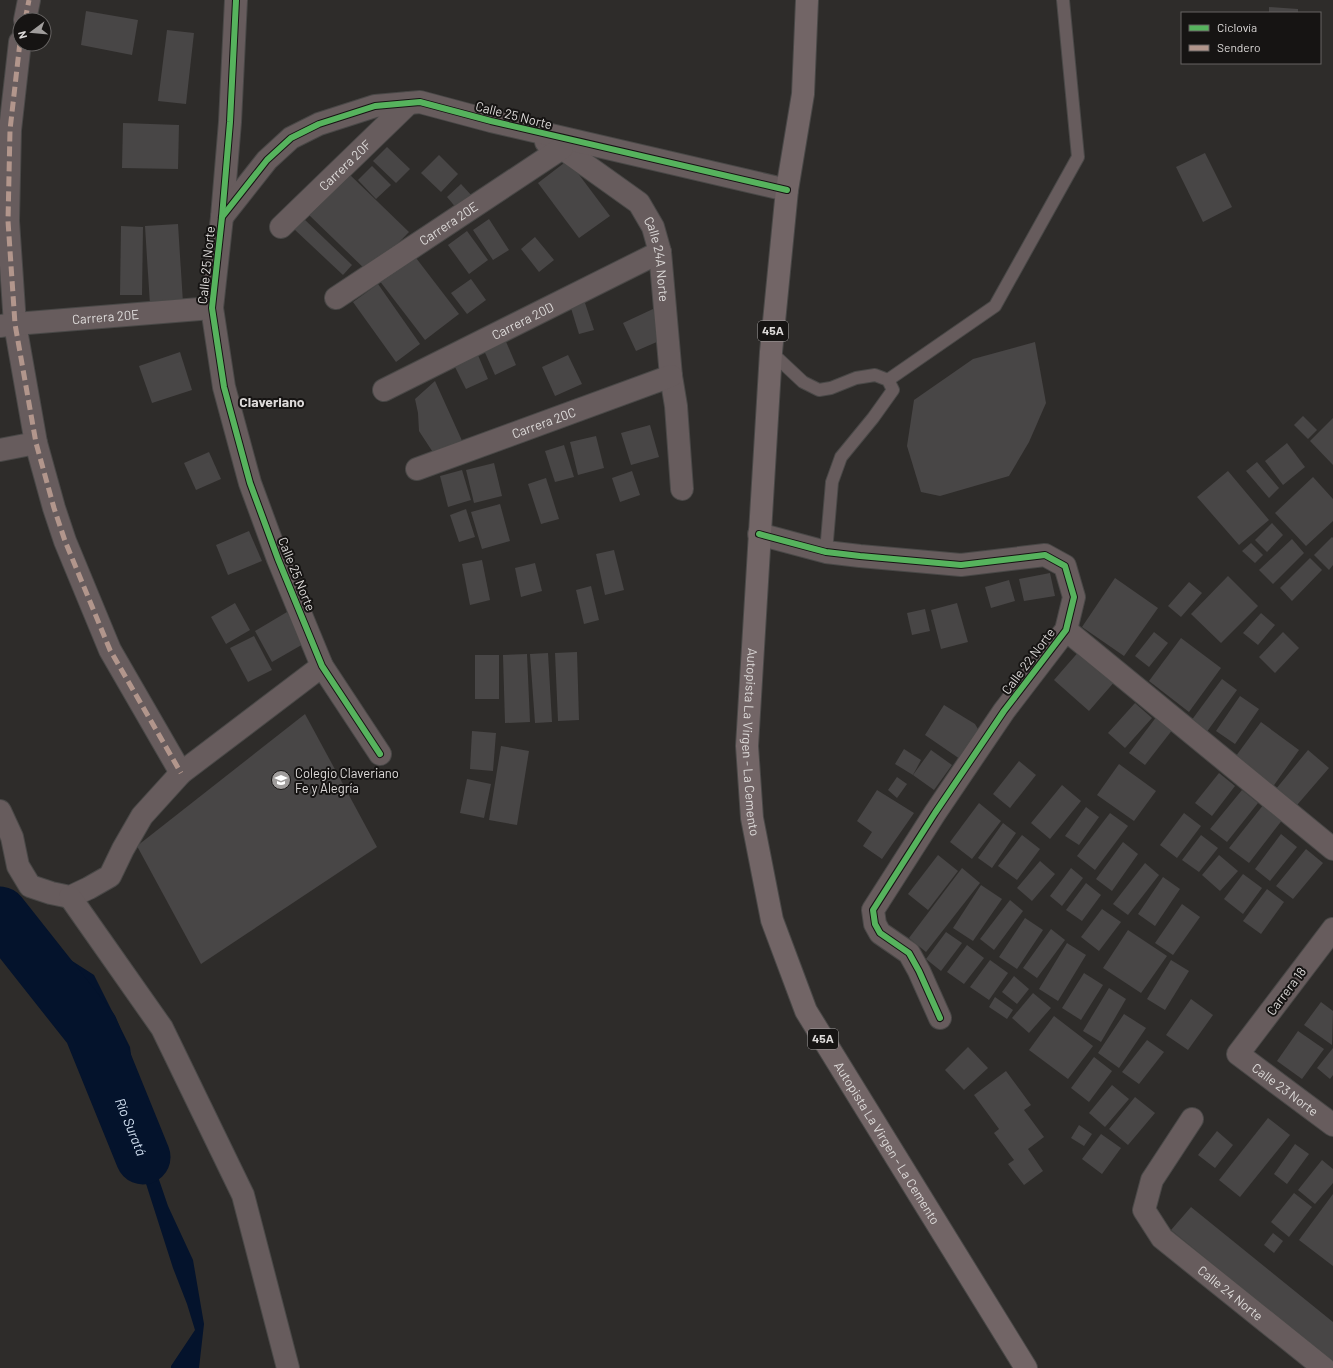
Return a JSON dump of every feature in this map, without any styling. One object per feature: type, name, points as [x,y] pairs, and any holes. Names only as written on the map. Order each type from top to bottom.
[{"type":"main road","name":"Autopista La Virgen - La Cemento","points":[[807,0],[803,94],[787,190],[771,352],[747,746],[752,818],[772,920],[806,1011],[1026,1368]]},
{"type":"street","points":[[27,12],[29,0]]},
{"type":"street","points":[[222,217],[230,122],[236,0]]},
{"type":"street","points":[[19,52],[10,130],[7,325],[36,443],[65,541],[110,650],[181,773]]},
{"type":"street","name":"Calle 25 Norte","points":[[380,754],[322,666],[278,559],[250,482],[224,387],[212,308],[222,217],[267,160],[291,138],[319,124],[374,106],[420,102],[491,121],[787,190]]},
{"type":"street","name":"Carrera 20F","points":[[281,227],[409,103]]},
{"type":"street","name":"Calle 24A Norte","points":[[491,121],[562,148],[640,203],[653,227],[660,252],[671,376],[676,406],[682,489]]},
{"type":"street","name":"Carrera 20E","points":[[336,298],[562,148]]},
{"type":"street","name":"Carrera 20D","points":[[384,390],[660,252]]},
{"type":"street","name":"Carrera 20E","points":[[7,325],[212,308]]},
{"type":"street","name":"Carrera 20C","points":[[417,470],[671,376]]},
{"type":"street","points":[[0,450],[36,443]]},
{"type":"street","name":"Calle 22 Norte","points":[[759,534],[826,552],[961,565],[1045,555],[1065,566],[1074,598],[1066,630],[1004,711],[934,813],[873,910],[875,924],[880,933],[908,953],[919,971],[940,1018]]},
{"type":"street","name":"Calle 22 Norte","points":[[1066,630],[1333,849]]},
{"type":"street","points":[[0,811],[12,837],[18,866],[30,886],[51,893],[70,896],[89,888],[110,876],[123,849],[142,816],[181,773],[322,666]]},
{"type":"street","points":[[70,896],[162,1028],[243,1195],[288,1368]]},
{"type":"street","name":"Carrera 18","points":[[1238,1054],[1333,929]]},
{"type":"street","name":"Calle 23 Norte","points":[[1238,1054],[1333,1125]]},
{"type":"street","name":"Calle 24 Norte","points":[[1192,1119],[1152,1180],[1144,1210],[1162,1238],[1324,1368]]},
{"type":"lane","points":[[888,380],[995,306],[1078,157],[1062,0]]},
{"type":"lane","points":[[771,352],[803,382],[819,390],[831,388],[856,378],[875,375],[888,380],[893,390],[873,418],[841,457],[832,482],[826,552]]},
{"type":"water","points":[[0,896],[52,948],[94,975],[130,1047],[140,1124],[168,1206],[193,1260],[204,1324],[199,1368],[171,1368],[195,1330],[173,1268],[140,1165],[117,1108],[110,1051],[66,996],[0,921]]},
{"type":"building","points":[[1269,7],[1298,9],[1298,12],[1269,12]]},
{"type":"building","points":[[86,11],[138,20],[132,55],[81,45]]},
{"type":"building","points":[[167,30],[194,33],[186,104],[158,101]]},
{"type":"building","points":[[123,123],[179,125],[178,169],[122,168]]},
{"type":"building","points":[[387,147],[410,169],[396,183],[373,161]]},
{"type":"building","points":[[1205,153],[1232,207],[1203,222],[1176,167]]},
{"type":"building","points":[[439,155],[458,174],[441,192],[421,173]]},
{"type":"building","points":[[568,160],[610,216],[579,238],[538,183]]},
{"type":"building","points":[[372,166],[391,185],[376,199],[358,180]]},
{"type":"building","points":[[348,173],[409,232],[369,273],[308,214]]},
{"type":"building","points":[[461,184],[472,196],[458,210],[447,197]]},
{"type":"building","points":[[303,218],[352,265],[343,275],[294,229]]},
{"type":"building","points":[[489,219],[509,250],[493,260],[473,230]]},
{"type":"building","points":[[178,224],[183,303],[150,305],[145,226]]},
{"type":"building","points":[[121,226],[143,227],[142,295],[120,295]]},
{"type":"building","points":[[467,231],[488,260],[469,274],[448,245]]},
{"type":"building","points":[[535,237],[554,260],[539,272],[521,249]]},
{"type":"building","points":[[413,254],[459,314],[425,340],[379,280]]},
{"type":"building","points":[[471,279],[486,300],[467,314],[451,293]]},
{"type":"building","points":[[378,284],[420,344],[396,362],[353,302]]},
{"type":"building","points":[[584,300],[594,330],[579,334],[570,305]]},
{"type":"building","points":[[653,309],[666,338],[636,351],[623,323]]},
{"type":"building","points":[[504,337],[516,365],[495,375],[482,346]]},
{"type":"building","points":[[1035,342],[1046,403],[1029,442],[1009,476],[940,496],[921,492],[907,446],[914,400],[973,359]]},
{"type":"building","points":[[475,348],[488,379],[466,389],[452,361]]},
{"type":"building","points":[[180,352],[192,390],[152,403],[139,366]]},
{"type":"building","points":[[568,355],[582,384],[555,396],[542,367]]},
{"type":"building","points":[[435,381],[464,445],[436,457],[419,431],[418,413],[415,399]]},
{"type":"building","points":[[1303,416],[1317,430],[1308,439],[1294,425]]},
{"type":"building","points":[[1333,418],[1333,465],[1310,441]]},
{"type":"building","points":[[650,425],[659,457],[631,465],[621,433]]},
{"type":"building","points":[[596,436],[604,468],[578,475],[570,442]]},
{"type":"building","points":[[1287,443],[1305,467],[1283,485],[1265,461]]},
{"type":"building","points":[[564,445],[574,477],[555,482],[545,451]]},
{"type":"building","points":[[209,452],[221,479],[196,490],[184,463]]},
{"type":"building","points":[[1257,462],[1279,488],[1269,498],[1246,471]]},
{"type":"building","points":[[494,463],[502,496],[474,503],[466,470]]},
{"type":"building","points":[[462,470],[471,500],[448,507],[440,476]]},
{"type":"building","points":[[632,471],[640,495],[620,502],[612,478]]},
{"type":"building","points":[[1228,471],[1269,520],[1239,545],[1197,497]]},
{"type":"building","points":[[1313,477],[1333,499],[1333,521],[1306,546],[1275,513]]},
{"type":"building","points":[[546,478],[559,519],[541,524],[528,484]]},
{"type":"building","points":[[500,504],[510,541],[482,549],[471,512]]},
{"type":"building","points":[[466,509],[475,537],[459,542],[450,515]]},
{"type":"building","points":[[1272,523],[1283,535],[1267,552],[1255,540]]},
{"type":"building","points":[[249,531],[262,561],[228,575],[216,545]]},
{"type":"building","points":[[1332,537],[1333,565],[1329,570],[1314,555]]},
{"type":"building","points":[[1292,539],[1304,553],[1273,584],[1259,570]]},
{"type":"building","points":[[1251,543],[1263,555],[1255,563],[1242,551]]},
{"type":"building","points":[[614,550],[624,590],[605,595],[596,554]]},
{"type":"building","points":[[1310,558],[1322,570],[1292,601],[1280,588]]},
{"type":"building","points":[[482,560],[490,600],[470,605],[462,564]]},
{"type":"building","points":[[535,563],[542,591],[521,597],[515,568]]},
{"type":"building","points":[[1050,573],[1055,596],[1024,601],[1019,579]]},
{"type":"building","points":[[1228,576],[1258,606],[1221,643],[1191,614]]},
{"type":"building","points":[[1115,578],[1158,608],[1124,656],[1082,627]]},
{"type":"building","points":[[1009,580],[1015,601],[991,608],[985,587]]},
{"type":"building","points":[[1189,582],[1202,593],[1181,617],[1168,606]]},
{"type":"building","points":[[591,586],[599,620],[584,624],[576,590]]},
{"type":"building","points":[[235,603],[250,630],[226,644],[211,617]]},
{"type":"building","points":[[957,603],[968,642],[941,649],[931,610]]},
{"type":"building","points":[[925,609],[930,631],[912,635],[907,613]]},
{"type":"building","points":[[287,612],[305,643],[272,662],[255,631]]},
{"type":"building","points":[[1261,613],[1275,625],[1258,645],[1243,633]]},
{"type":"building","points":[[1154,632],[1168,643],[1149,667],[1135,656]]},
{"type":"building","points":[[1283,632],[1299,648],[1275,673],[1259,657]]},
{"type":"building","points":[[254,636],[272,670],[248,682],[230,648]]},
{"type":"building","points":[[1181,638],[1221,668],[1189,712],[1149,681]]},
{"type":"building","points":[[1081,649],[1116,680],[1089,711],[1054,680]]},
{"type":"building","points":[[577,652],[579,720],[558,721],[555,653]]},
{"type":"building","points":[[548,653],[552,722],[535,723],[530,654]]},
{"type":"building","points":[[527,654],[530,722],[505,723],[503,655]]},
{"type":"building","points":[[475,655],[499,655],[499,699],[475,699]]},
{"type":"building","points":[[1222,679],[1237,690],[1206,733],[1191,721]]},
{"type":"building","points":[[1240,696],[1259,709],[1235,744],[1216,731]]},
{"type":"building","points":[[1135,703],[1152,718],[1125,748],[1108,733]]},
{"type":"building","points":[[944,705],[975,724],[982,736],[960,759],[925,735]]},
{"type":"building","name":"Colegio Claveriano Fe y Alegría","points":[[305,714],[377,847],[201,964],[137,846]]},
{"type":"building","points":[[1157,716],[1173,729],[1145,765],[1129,753]]},
{"type":"building","points":[[1261,722],[1299,750],[1272,788],[1233,760]]},
{"type":"building","points":[[472,731],[496,733],[493,771],[470,769]]},
{"type":"building","points":[[501,746],[529,751],[517,825],[489,820]]},
{"type":"building","points":[[904,749],[921,760],[913,775],[895,764]]},
{"type":"building","points":[[931,750],[952,765],[934,790],[913,775]]},
{"type":"building","points":[[1308,750],[1329,768],[1291,812],[1271,795]]},
{"type":"building","points":[[1019,761],[1036,775],[1010,808],[993,794]]},
{"type":"building","points":[[1119,764],[1156,791],[1134,821],[1097,795]]},
{"type":"building","points":[[1219,773],[1235,786],[1212,816],[1195,803]]},
{"type":"building","points":[[897,777],[907,784],[897,798],[888,790]]},
{"type":"building","points":[[467,779],[491,784],[484,818],[460,813]]},
{"type":"building","points":[[1062,785],[1081,801],[1050,839],[1031,823]]},
{"type":"building","points":[[877,790],[914,813],[882,859],[863,846],[872,832],[857,821]]},
{"type":"building","points":[[1242,790],[1258,803],[1227,842],[1210,829]]},
{"type":"building","points":[[979,803],[1001,821],[972,859],[950,842]]},
{"type":"building","points":[[1264,804],[1283,819],[1249,863],[1229,848]]},
{"type":"building","points":[[1086,807],[1099,817],[1079,845],[1065,836]]},
{"type":"building","points":[[1110,813],[1128,826],[1095,870],[1077,856]]},
{"type":"building","points":[[1184,813],[1201,826],[1177,858],[1160,845]]},
{"type":"building","points":[[1003,823],[1016,833],[992,868],[978,858]]},
{"type":"building","points":[[1281,834],[1297,847],[1270,881],[1255,869]]},
{"type":"building","points":[[1022,835],[1040,849],[1017,880],[998,866]]},
{"type":"building","points":[[1201,835],[1218,848],[1199,872],[1182,860]]},
{"type":"building","points":[[1123,842],[1138,854],[1112,891],[1096,879]]},
{"type":"building","points":[[1306,849],[1323,863],[1293,899],[1276,886]]},
{"type":"building","points":[[938,855],[958,871],[928,910],[908,894]]},
{"type":"building","points":[[1219,855],[1238,871],[1220,891],[1202,875]]},
{"type":"building","points":[[1040,861],[1055,874],[1032,901],[1017,888]]},
{"type":"building","points":[[1145,863],[1159,875],[1128,915],[1113,904]]},
{"type":"building","points":[[962,868],[980,883],[926,952],[909,938]]},
{"type":"building","points":[[1071,868],[1083,878],[1062,906],[1050,896]]},
{"type":"building","points":[[1243,874],[1262,888],[1243,914],[1224,899]]},
{"type":"building","points":[[1163,877],[1180,889],[1155,926],[1138,914]]},
{"type":"building","points":[[1086,883],[1101,895],[1082,921],[1066,910]]},
{"type":"building","points":[[981,885],[1002,899],[973,941],[953,928]]},
{"type":"building","points":[[1267,889],[1284,902],[1261,934],[1243,921]]},
{"type":"building","points":[[1010,900],[1023,911],[994,950],[980,939]]},
{"type":"building","points":[[1182,904],[1200,917],[1173,955],[1155,943]]},
{"type":"building","points":[[1102,909],[1121,922],[1099,951],[1081,937]]},
{"type":"building","points":[[1025,918],[1043,930],[1017,969],[999,957]]},
{"type":"building","points":[[1051,929],[1065,940],[1037,978],[1023,968]]},
{"type":"building","points":[[1128,930],[1167,956],[1141,993],[1103,968]]},
{"type":"building","points":[[946,932],[962,943],[941,971],[926,959]]},
{"type":"building","points":[[1067,943],[1086,955],[1058,1001],[1039,989]]},
{"type":"building","points":[[967,945],[984,958],[964,984],[947,972]]},
{"type":"building","points":[[990,960],[1008,973],[989,1000],[970,987]]},
{"type":"building","points":[[1171,960],[1189,971],[1165,1010],[1147,999]]},
{"type":"building","points":[[1084,973],[1103,985],[1081,1020],[1062,1008]]},
{"type":"building","points":[[1014,976],[1029,989],[1017,1004],[1002,992]]},
{"type":"building","points":[[1109,988],[1126,999],[1101,1042],[1083,1031]]},
{"type":"building","points":[[1033,993],[1051,1008],[1029,1033],[1012,1018]]},
{"type":"building","points":[[995,997],[1013,1010],[1007,1019],[989,1007]]},
{"type":"building","points":[[1191,999],[1213,1015],[1188,1050],[1166,1035]]},
{"type":"building","points":[[1321,1002],[1333,1011],[1332,1045],[1304,1025]]},
{"type":"building","points":[[1124,1014],[1146,1028],[1119,1068],[1098,1053]]},
{"type":"building","points":[[1054,1016],[1093,1046],[1068,1079],[1029,1050]]},
{"type":"building","points":[[1298,1031],[1324,1049],[1302,1079],[1277,1061]]},
{"type":"building","points":[[1147,1040],[1164,1052],[1139,1084],[1122,1072]]},
{"type":"building","points":[[968,1047],[988,1068],[964,1090],[945,1070]]},
{"type":"building","points":[[1333,1048],[1333,1075],[1330,1079],[1317,1068]]},
{"type":"building","points":[[1094,1057],[1112,1071],[1089,1102],[1071,1088]]},
{"type":"building","points":[[1006,1071],[1031,1105],[1024,1110],[1044,1137],[1028,1149],[1043,1171],[1024,1185],[1008,1164],[1014,1160],[994,1133],[999,1129],[974,1095]]},
{"type":"building","points":[[1112,1085],[1129,1099],[1105,1127],[1089,1113]]},
{"type":"building","points":[[1135,1097],[1155,1113],[1128,1145],[1109,1129]]},
{"type":"building","points":[[1268,1118],[1290,1135],[1240,1197],[1219,1180]]},
{"type":"building","points":[[1079,1125],[1092,1134],[1084,1146],[1071,1138]]},
{"type":"building","points":[[1217,1131],[1233,1145],[1215,1168],[1198,1155]]},
{"type":"building","points":[[1101,1134],[1121,1148],[1102,1174],[1082,1159]]},
{"type":"building","points":[[1295,1144],[1309,1154],[1287,1184],[1274,1174]]},
{"type":"building","points":[[1322,1160],[1333,1169],[1333,1183],[1315,1204],[1298,1190]]},
{"type":"building","points":[[1294,1193],[1312,1207],[1289,1237],[1271,1222]]},
{"type":"building","points":[[1333,1194],[1333,1266],[1299,1240]]},
{"type":"building","points":[[1191,1207],[1333,1322],[1333,1362],[1171,1230]]},
{"type":"building","points":[[1273,1233],[1283,1241],[1274,1253],[1264,1245]]},
{"type":"waterway","name":"Río Suratá","points":[[0,914],[91,1029],[143,1157]]},
{"type":"marked path","points":[[27,12],[29,0]]},
{"type":"marked path","points":[[19,52],[10,130],[8,221],[15,324],[36,443],[65,541],[110,650],[181,773]]},
{"type":"cycle path","points":[[236,0],[230,122],[212,308],[224,387],[250,483],[278,559],[322,666],[380,754]]},
{"type":"cycle path","points":[[222,217],[267,160],[291,138],[319,124],[375,106],[420,102],[491,121],[787,190]]},
{"type":"cycle path","points":[[759,534],[826,552],[860,556],[961,565],[1045,555],[1065,566],[1074,597],[1066,630],[1004,711],[935,813],[873,910],[875,924],[880,933],[909,953],[919,971],[940,1018]]},
{"type":"place","name":"Colegio Claveriano Fe y Alegría","points":[[281,780]]},
{"type":"district","name":"Claveriano","points":[[272,402]]}]
